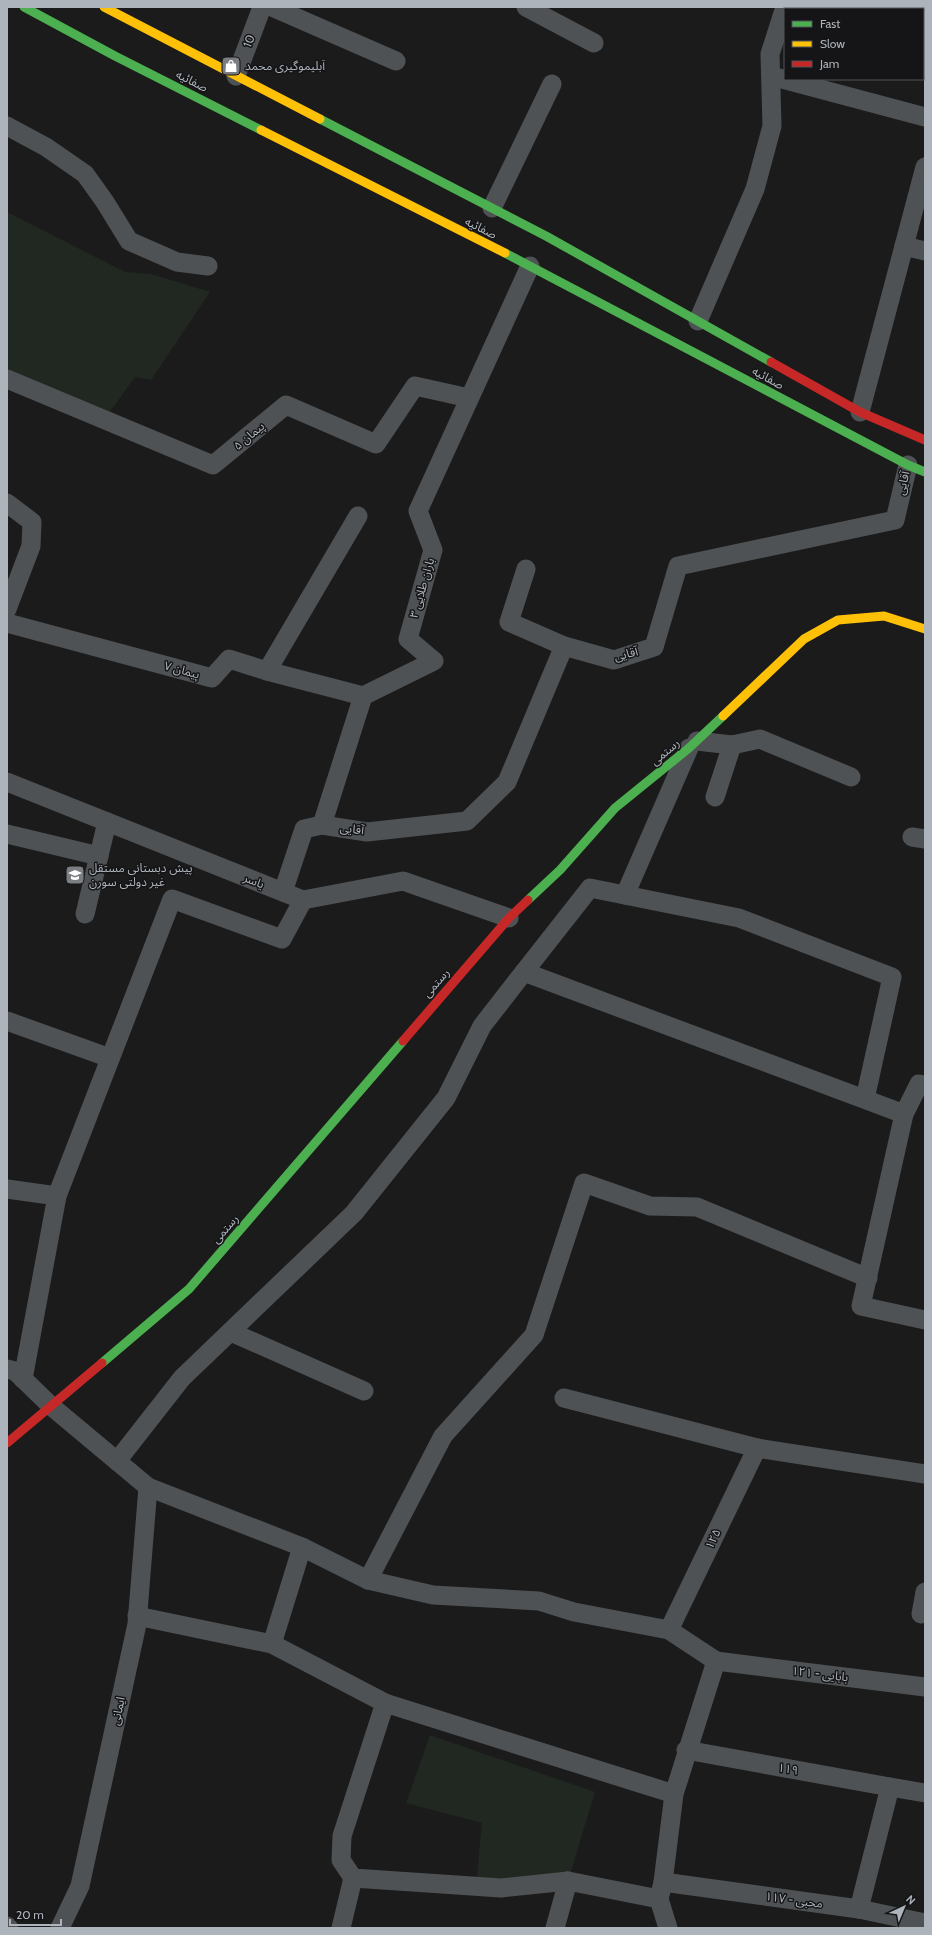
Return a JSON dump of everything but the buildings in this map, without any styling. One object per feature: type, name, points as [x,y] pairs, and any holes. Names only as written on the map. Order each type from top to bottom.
[{"type":"main road","name":"صفائیه","points":[[24,7],[122,59],[530,266],[908,465],[925,472]]},
{"type":"main road","name":"صفائیه","points":[[104,7],[546,236],[860,412],[925,440]]},
{"type":"main road","name":"رستمی","points":[[7,1443],[189,1289],[509,918],[560,870],[615,808],[693,744],[804,639],[838,620],[884,616],[925,629]]},
{"type":"street","name":"10","points":[[236,76],[262,7]]},
{"type":"street","points":[[272,7],[396,61]]},
{"type":"street","points":[[526,7],[594,43]]},
{"type":"street","points":[[698,321],[755,189],[772,126],[770,54],[784,10]]},
{"type":"street","points":[[770,76],[784,80]]},
{"type":"street","points":[[785,80],[925,117]]},
{"type":"street","points":[[492,208],[552,84]]},
{"type":"street","points":[[7,126],[46,147],[85,174],[105,202],[128,240],[177,262],[208,266]]},
{"type":"street","points":[[860,412],[925,167]]},
{"type":"street","points":[[904,246],[925,251]]},
{"type":"street","name":"باران طلایی ۳","points":[[363,696],[434,661],[408,639],[433,550],[418,511],[530,266]]},
{"type":"street","name":"پیمان ۵","points":[[7,379],[214,465],[286,406],[376,444],[415,386],[469,398]]},
{"type":"street","name":"آقایی","points":[[322,825],[367,832],[467,821],[507,782],[564,646],[614,660],[654,647],[678,566],[895,520],[908,465]]},
{"type":"street","points":[[7,503],[32,522],[31,546],[7,610]]},
{"type":"street","points":[[283,892],[304,829],[322,825],[363,696],[267,671],[358,516]]},
{"type":"street","points":[[526,569],[509,622],[564,646]]},
{"type":"street","name":"پیمان ۷","points":[[7,622],[212,678],[230,659],[267,671]]},
{"type":"street","points":[[624,895],[693,744],[732,745],[760,739],[851,777]]},
{"type":"street","points":[[715,797],[732,745]]},
{"type":"street","name":"یاسر","points":[[7,782],[303,900]]},
{"type":"street","points":[[85,914],[107,822]]},
{"type":"street","points":[[7,834],[99,856]]},
{"type":"street","points":[[509,918],[403,881],[303,900],[282,939],[172,899],[57,1196],[15,1374],[148,1487],[302,1548],[368,1580],[432,1595],[539,1601],[574,1612],[669,1630],[716,1661],[686,1750],[674,1794],[661,1890],[668,1928]]},
{"type":"street","points":[[117,1461],[182,1378],[354,1213],[446,1098],[482,1026],[590,888],[739,918],[892,977],[865,1099]]},
{"type":"street","points":[[524,972],[904,1114]]},
{"type":"street","points":[[7,1021],[110,1058]]},
{"type":"street","points":[[925,1085],[920,1084],[904,1114],[861,1306],[925,1320]]},
{"type":"street","points":[[368,1580],[443,1436],[534,1335],[584,1183],[650,1206],[697,1207],[868,1278]]},
{"type":"street","points":[[7,1189],[57,1196]]},
{"type":"street","points":[[231,1332],[364,1391]]},
{"type":"street","points":[[564,1398],[757,1448],[925,1474]]},
{"type":"street","name":"۱۲۵","points":[[669,1630],[757,1448]]},
{"type":"street","name":"ایمانی","points":[[60,1928],[80,1886],[137,1616],[148,1487]]},
{"type":"street","points":[[272,1644],[302,1548]]},
{"type":"street","points":[[921,1614],[925,1592]]},
{"type":"street","points":[[137,1616],[272,1644],[385,1703],[674,1794]]},
{"type":"street","name":"بابایی - ۱۲۱","points":[[716,1661],[925,1687]]},
{"type":"street","points":[[341,1928],[353,1878],[341,1860],[342,1836],[385,1703]]},
{"type":"street","name":"۱۱۹","points":[[686,1750],[925,1793]]},
{"type":"street","points":[[859,1909],[890,1787]]},
{"type":"street","name":"محبی - ۱۱۷","points":[[353,1878],[501,1888],[568,1881],[859,1909],[925,1923]]},
{"type":"street","points":[[555,1928],[568,1881]]},
{"type":"shaded area","points":[[7,212],[125,272],[151,274],[210,292],[151,380],[135,377],[109,413],[7,377]]},
{"type":"shaded area","points":[[430,1735],[595,1792],[568,1881],[476,1886],[482,1823],[406,1803]]},
{"type":"traffic: fast","points":[[24,7],[115,56],[261,130]]},
{"type":"traffic: fast","points":[[320,119],[546,236],[771,362]]},
{"type":"traffic: fast","points":[[505,253],[908,465],[925,472]]},
{"type":"traffic: fast","points":[[528,900],[560,870],[615,808],[689,748],[723,716]]},
{"type":"traffic: fast","points":[[102,1363],[189,1289],[403,1041]]},
{"type":"traffic: slow","points":[[104,7],[320,119]]},
{"type":"traffic: slow","points":[[261,130],[505,253]]},
{"type":"traffic: slow","points":[[723,716],[804,639],[838,620],[884,616],[925,629]]},
{"type":"traffic: jam","points":[[771,362],[860,412],[925,440]]},
{"type":"traffic: jam","points":[[403,1041],[509,918],[528,900]]},
{"type":"traffic: jam","points":[[7,1443],[102,1363]]},
{"type":"place","name":"آبلیموگیری محمد","points":[[231,66]]},
{"type":"place","name":"پیش دبستانی مستقل غیر دولتی سورن","points":[[75,875]]}]
